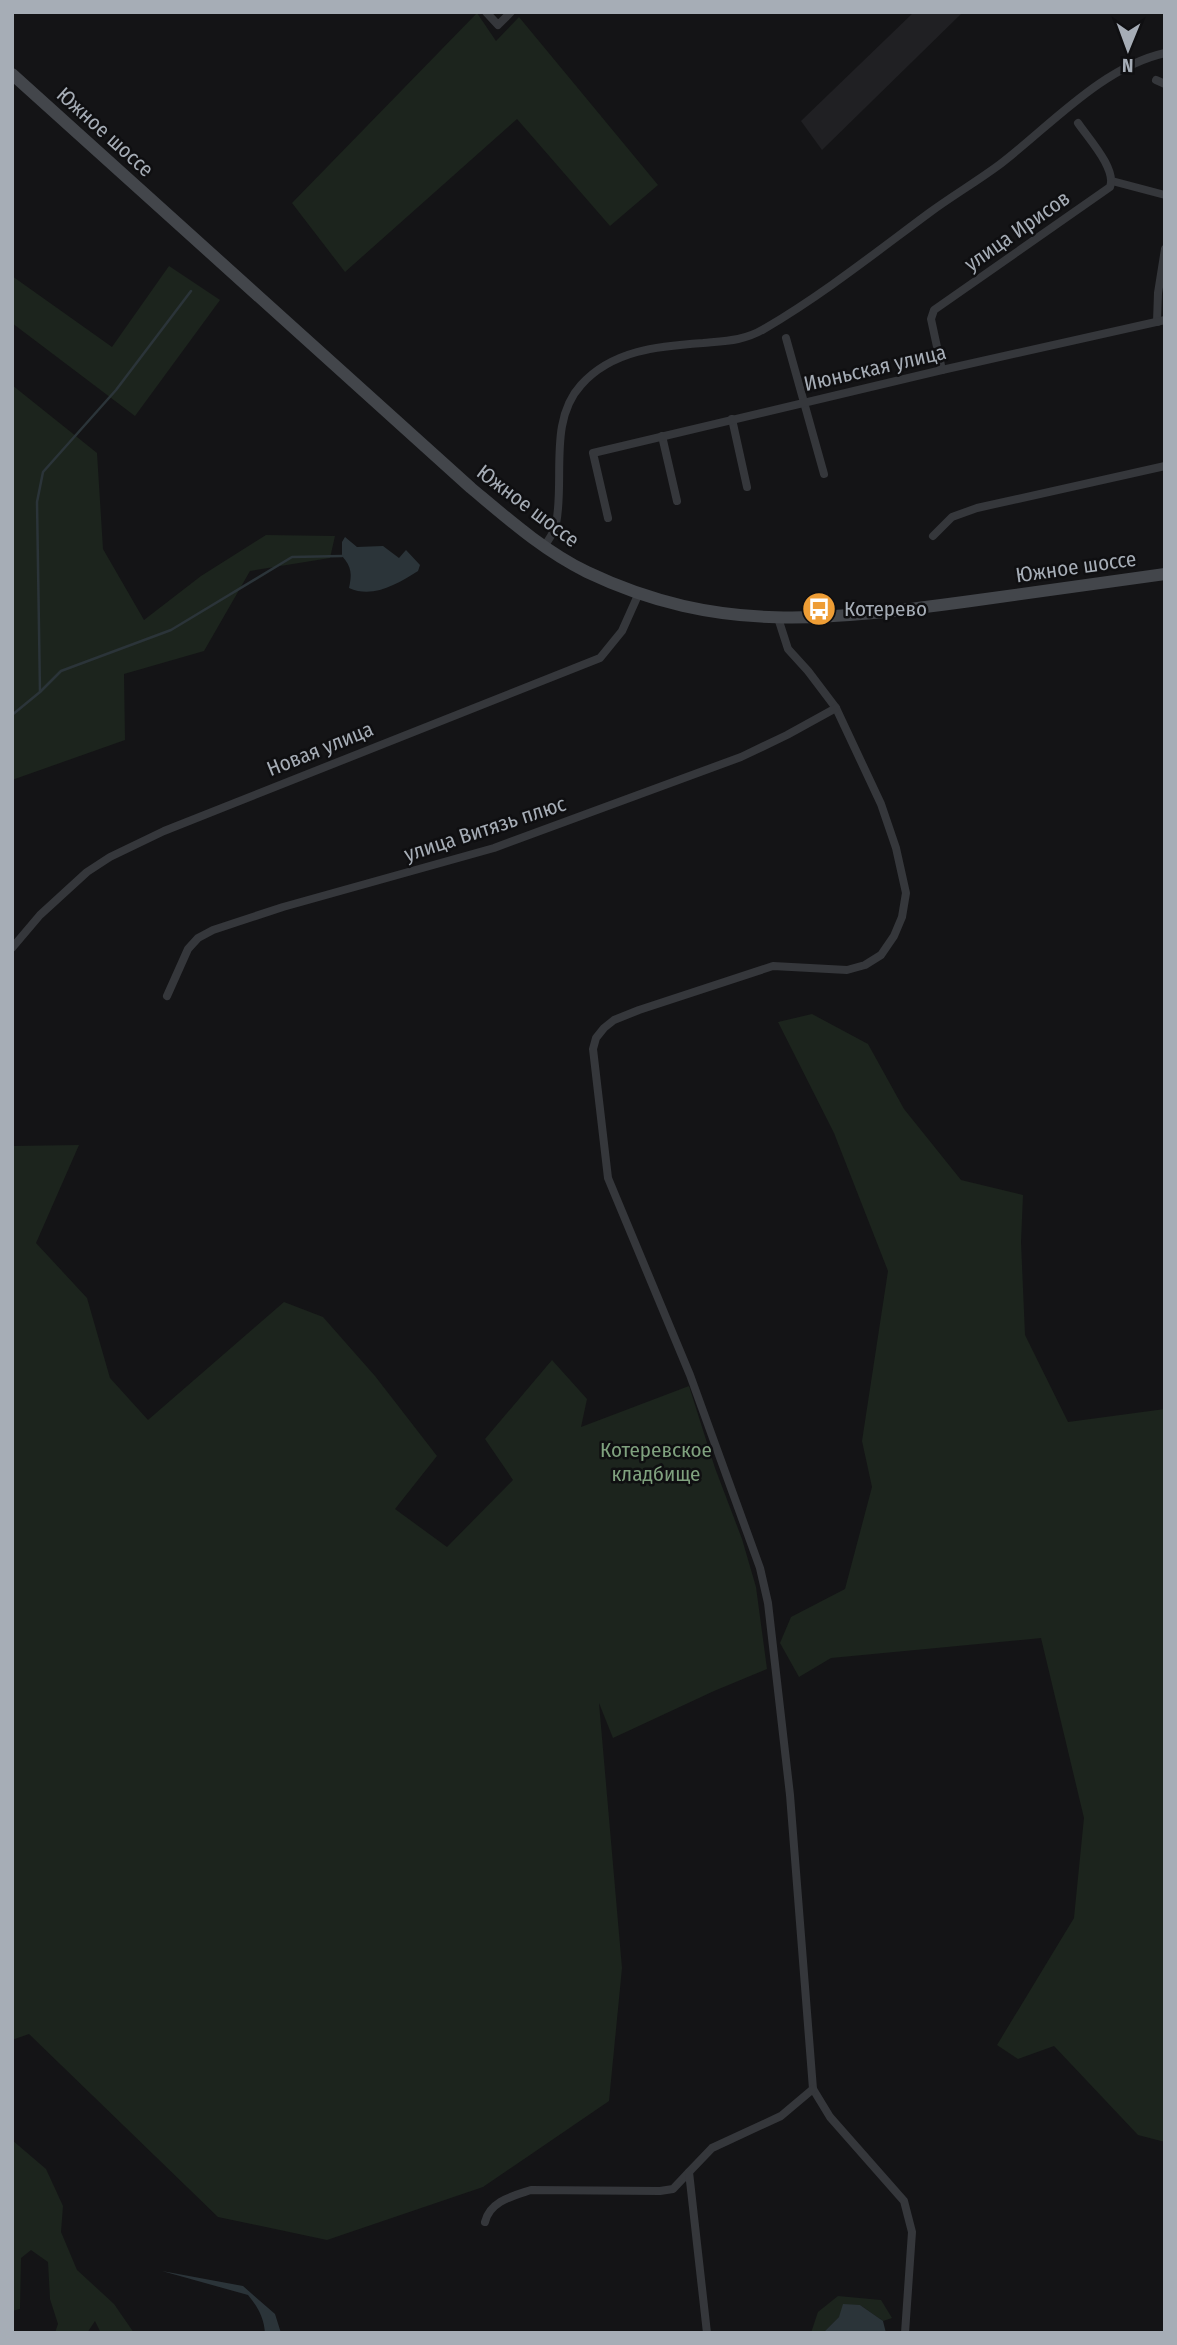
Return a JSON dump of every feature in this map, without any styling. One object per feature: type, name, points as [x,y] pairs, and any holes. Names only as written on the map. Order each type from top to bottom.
[{"type":"main road","name":"Южное шоссе","points":[[12,74],[471,488],[544,547],[588,572],[639,593],[705,611],[778,618],[886,612],[1165,574]]},
{"type":"street","points":[[486,12],[498,25],[511,12]]},
{"type":"street","points":[[544,547],[556,525],[565,411],[580,385],[594,373],[610,362],[654,347],[748,338],[829,287],[999,165],[1092,91],[1130,65],[1146,57],[1165,53]]},
{"type":"street","points":[[1078,123],[1110,169],[1112,181],[1165,195]]},
{"type":"street","name":"улица Ирисов","points":[[942,370],[931,319],[934,310],[1110,187],[1112,181]]},
{"type":"street","points":[[1161,321],[1158,293],[1165,249]]},
{"type":"street","name":"Июньская улица","points":[[608,518],[593,453],[1161,321]]},
{"type":"street","points":[[786,338],[824,474]]},
{"type":"street","points":[[732,419],[747,487]]},
{"type":"street","points":[[662,436],[677,501]]},
{"type":"street","points":[[933,536],[952,517],[977,508],[1165,466]]},
{"type":"street","name":"Новая улица","points":[[12,947],[40,915],[87,872],[164,831],[600,658],[622,631],[639,593]]},
{"type":"street","points":[[778,618],[788,649],[836,708],[881,804],[896,848],[906,893],[902,917],[894,936],[881,955],[865,965],[847,970],[773,966],[651,1006],[614,1020],[596,1038],[593,1049],[608,1178],[690,1375],[760,1569],[768,1603],[790,1796],[813,2089],[830,2117],[904,2201],[912,2232],[905,2333]]},
{"type":"street","name":"улица Витязь плюс","points":[[167,996],[188,950],[198,938],[213,930],[519,839],[741,757],[836,708]]},
{"type":"street","points":[[485,2222],[486,2214],[493,2206],[511,2196],[531,2190],[673,2189],[712,2148],[781,2116],[813,2089]]},
{"type":"street","points":[[689,2172],[707,2333]]},
{"type":"shaded area","points":[[914,12],[963,12],[822,150],[801,121]]},
{"type":"shaded area","points":[[345,537],[357,547],[383,546],[399,558],[406,550],[420,565],[418,571],[376,591],[349,588],[350,571],[342,556],[342,542]]},
{"type":"shaded area","points":[[162,2271],[243,2286],[275,2314],[281,2333],[265,2333],[260,2313],[248,2295]]},
{"type":"shaded area","points":[[843,2304],[860,2305],[883,2321],[886,2333],[823,2333],[839,2317]]},
{"type":"green space","points":[[477,13],[496,41],[519,17],[658,185],[610,226],[517,119],[345,272],[292,203]]},
{"type":"green space","points":[[169,266],[220,300],[135,416],[12,323],[12,276],[112,347]]},
{"type":"green space","points":[[12,385],[97,453],[103,549],[144,620],[201,576],[266,535],[335,536],[330,558],[250,571],[204,651],[124,674],[125,740],[12,780]]},
{"type":"green space","points":[[812,1014],[868,1044],[904,1109],[961,1180],[1023,1195],[1021,1242],[1025,1335],[1068,1422],[1165,1409],[1165,2142],[1138,2135],[1054,2046],[1018,2059],[997,2045],[1074,1918],[1084,1818],[1041,1638],[831,1658],[799,1677],[780,1643],[791,1617],[845,1589],[872,1487],[862,1441],[888,1271],[834,1133],[778,1022]]},
{"type":"green space","name":"Котеревское кладбище","points":[[79,1145],[36,1243],[87,1298],[110,1378],[148,1420],[284,1302],[323,1317],[375,1376],[437,1456],[395,1509],[447,1547],[513,1480],[485,1439],[552,1360],[587,1399],[581,1427],[689,1386],[756,1587],[767,1669],[613,1738],[599,1703],[622,1968],[609,2101],[483,2187],[327,2240],[218,2217],[29,2034],[12,2040],[12,1146]]},
{"type":"green space","points":[[12,2140],[46,2169],[63,2206],[61,2232],[77,2270],[114,2304],[134,2333],[101,2333],[95,2321],[87,2333],[55,2333],[58,2324],[50,2299],[48,2262],[31,2250],[21,2258],[20,2309],[12,2311]]},
{"type":"green space","points":[[838,2296],[881,2300],[892,2318],[883,2321],[860,2305],[839,2317],[823,2333],[811,2333],[818,2312]]},
{"type":"waterway","points":[[40,692],[37,502],[43,472],[116,390],[191,291]]},
{"type":"waterway","points":[[12,715],[61,671],[171,630],[292,557],[342,556]]},
{"type":"place","name":"Котерево","points":[[819,609]]}]
